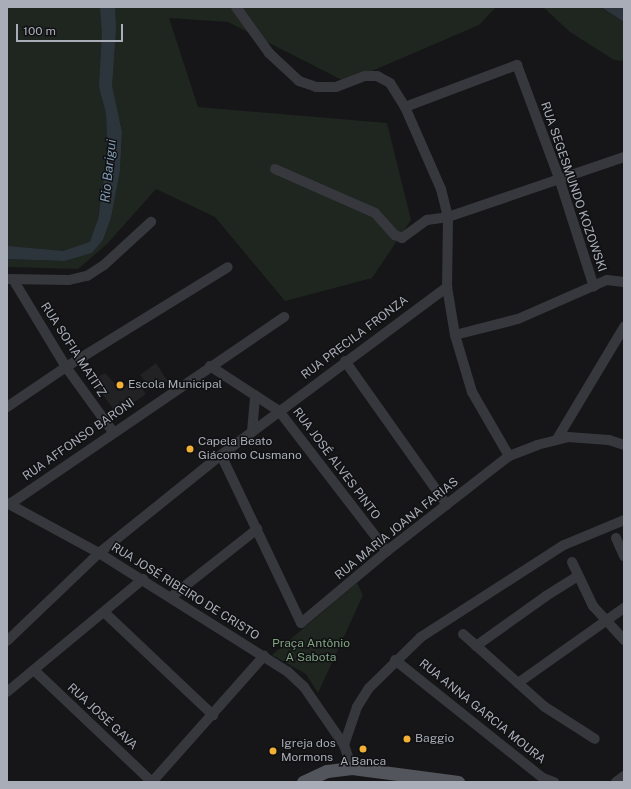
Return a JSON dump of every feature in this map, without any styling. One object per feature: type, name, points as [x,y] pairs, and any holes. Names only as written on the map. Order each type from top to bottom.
[{"type":"main road","points":[[303,782],[327,771],[352,768],[458,782]]},
{"type":"street","points":[[236,7],[269,53],[299,80],[316,87],[336,87],[365,76],[377,76],[390,83],[404,107],[441,189],[448,217],[447,286],[455,335],[472,392],[509,456]]},
{"type":"street","name":"RUA SEGESMUNDO KOZOWSKI","points":[[404,107],[517,65],[559,178],[594,287],[614,279],[624,282]]},
{"type":"street","points":[[275,168],[375,213],[395,235],[402,238],[427,220],[448,217],[624,157]]},
{"type":"street","points":[[10,280],[69,280],[87,276],[104,265],[151,222]]},
{"type":"street","points":[[7,407],[66,367],[228,268]]},
{"type":"street","name":"RUA SOFIA MATITZ","points":[[10,280],[66,367],[113,432]]},
{"type":"street","name":"RUA PRECILA FRONZA","points":[[7,641],[100,554],[221,455],[447,286]]},
{"type":"street","points":[[455,335],[518,319],[594,287]]},
{"type":"street","name":"RUA AFFONSO BARONI","points":[[8,504],[284,317]]},
{"type":"street","points":[[624,327],[557,439],[609,440],[624,445]]},
{"type":"street","points":[[345,361],[447,505]]},
{"type":"street","name":"RUA JOSÉ ALVES PINTO","points":[[210,366],[280,411],[387,551]]},
{"type":"street","points":[[252,432],[255,395]]},
{"type":"street","name":"RUA MARIA JOANA FARIAS","points":[[257,529],[301,623],[387,551],[509,456],[557,439]]},
{"type":"street","points":[[171,597],[257,529],[221,455]]},
{"type":"street","name":"RUA JOSÉ RIBEIRO DE CRISTO","points":[[8,504],[143,579],[288,672],[304,687],[344,745],[352,768]]},
{"type":"street","points":[[344,745],[357,707],[369,688],[395,660],[421,637],[564,545],[624,520]]},
{"type":"street","points":[[616,538],[624,556]]},
{"type":"street","points":[[572,562],[593,606],[605,622],[624,640]]},
{"type":"street","points":[[476,646],[546,596],[578,576]]},
{"type":"street","points":[[7,692],[35,671],[105,613],[143,579]]},
{"type":"street","points":[[518,683],[624,608]]},
{"type":"street","points":[[105,613],[213,715]]},
{"type":"street","points":[[463,634],[545,707],[595,739]]},
{"type":"street","points":[[152,782],[264,656]]},
{"type":"street","name":"RUA ANNA GARCIA MOURA","points":[[395,660],[542,778],[554,782]]},
{"type":"street","name":"RUA JOSÉ GAVA","points":[[35,671],[152,782]]},
{"type":"street","points":[[616,782],[624,776]]},
{"type":"shaded area","points":[[156,363],[168,382],[162,382],[151,390],[140,375]]},
{"type":"shaded area","points":[[105,373],[120,389],[135,379],[146,394],[117,414],[92,380]]},
{"type":"green space","points":[[7,7],[106,7],[114,57],[115,7],[496,7],[479,25],[346,82],[228,22],[169,18],[198,107],[387,123],[411,220],[372,278],[285,301],[215,217],[156,189],[107,244],[78,269],[7,267],[7,259],[66,261],[7,256]],"holes":[[[115,102],[122,132],[120,171],[111,218],[103,240],[92,253],[85,255],[93,251],[99,210],[116,153]]]},
{"type":"green space","points":[[543,7],[601,7],[624,22],[624,61],[614,60],[570,32]]},
{"type":"green space","name":"Praça Antônio A Sabota","points":[[357,583],[363,595],[318,693],[306,674],[272,655]]},
{"type":"water","name":"Rio Barigui","points":[[100,7],[115,7],[116,29],[112,86],[122,132],[120,171],[111,218],[103,240],[92,253],[64,261],[7,259],[7,246],[63,251],[90,242],[98,219],[108,153],[106,113],[99,87],[102,33]]},
{"type":"water","points":[[601,7],[624,8],[624,22]]},
{"type":"place","name":"Escola Municipal","points":[[120,385]]},
{"type":"place","name":"Capela Beato Giácomo Cusmano","points":[[190,449]]},
{"type":"place","name":"Baggio","points":[[407,739]]},
{"type":"place","name":"A Banca","points":[[363,749]]},
{"type":"place","name":"Igreja dos Mormons","points":[[273,751]]}]
